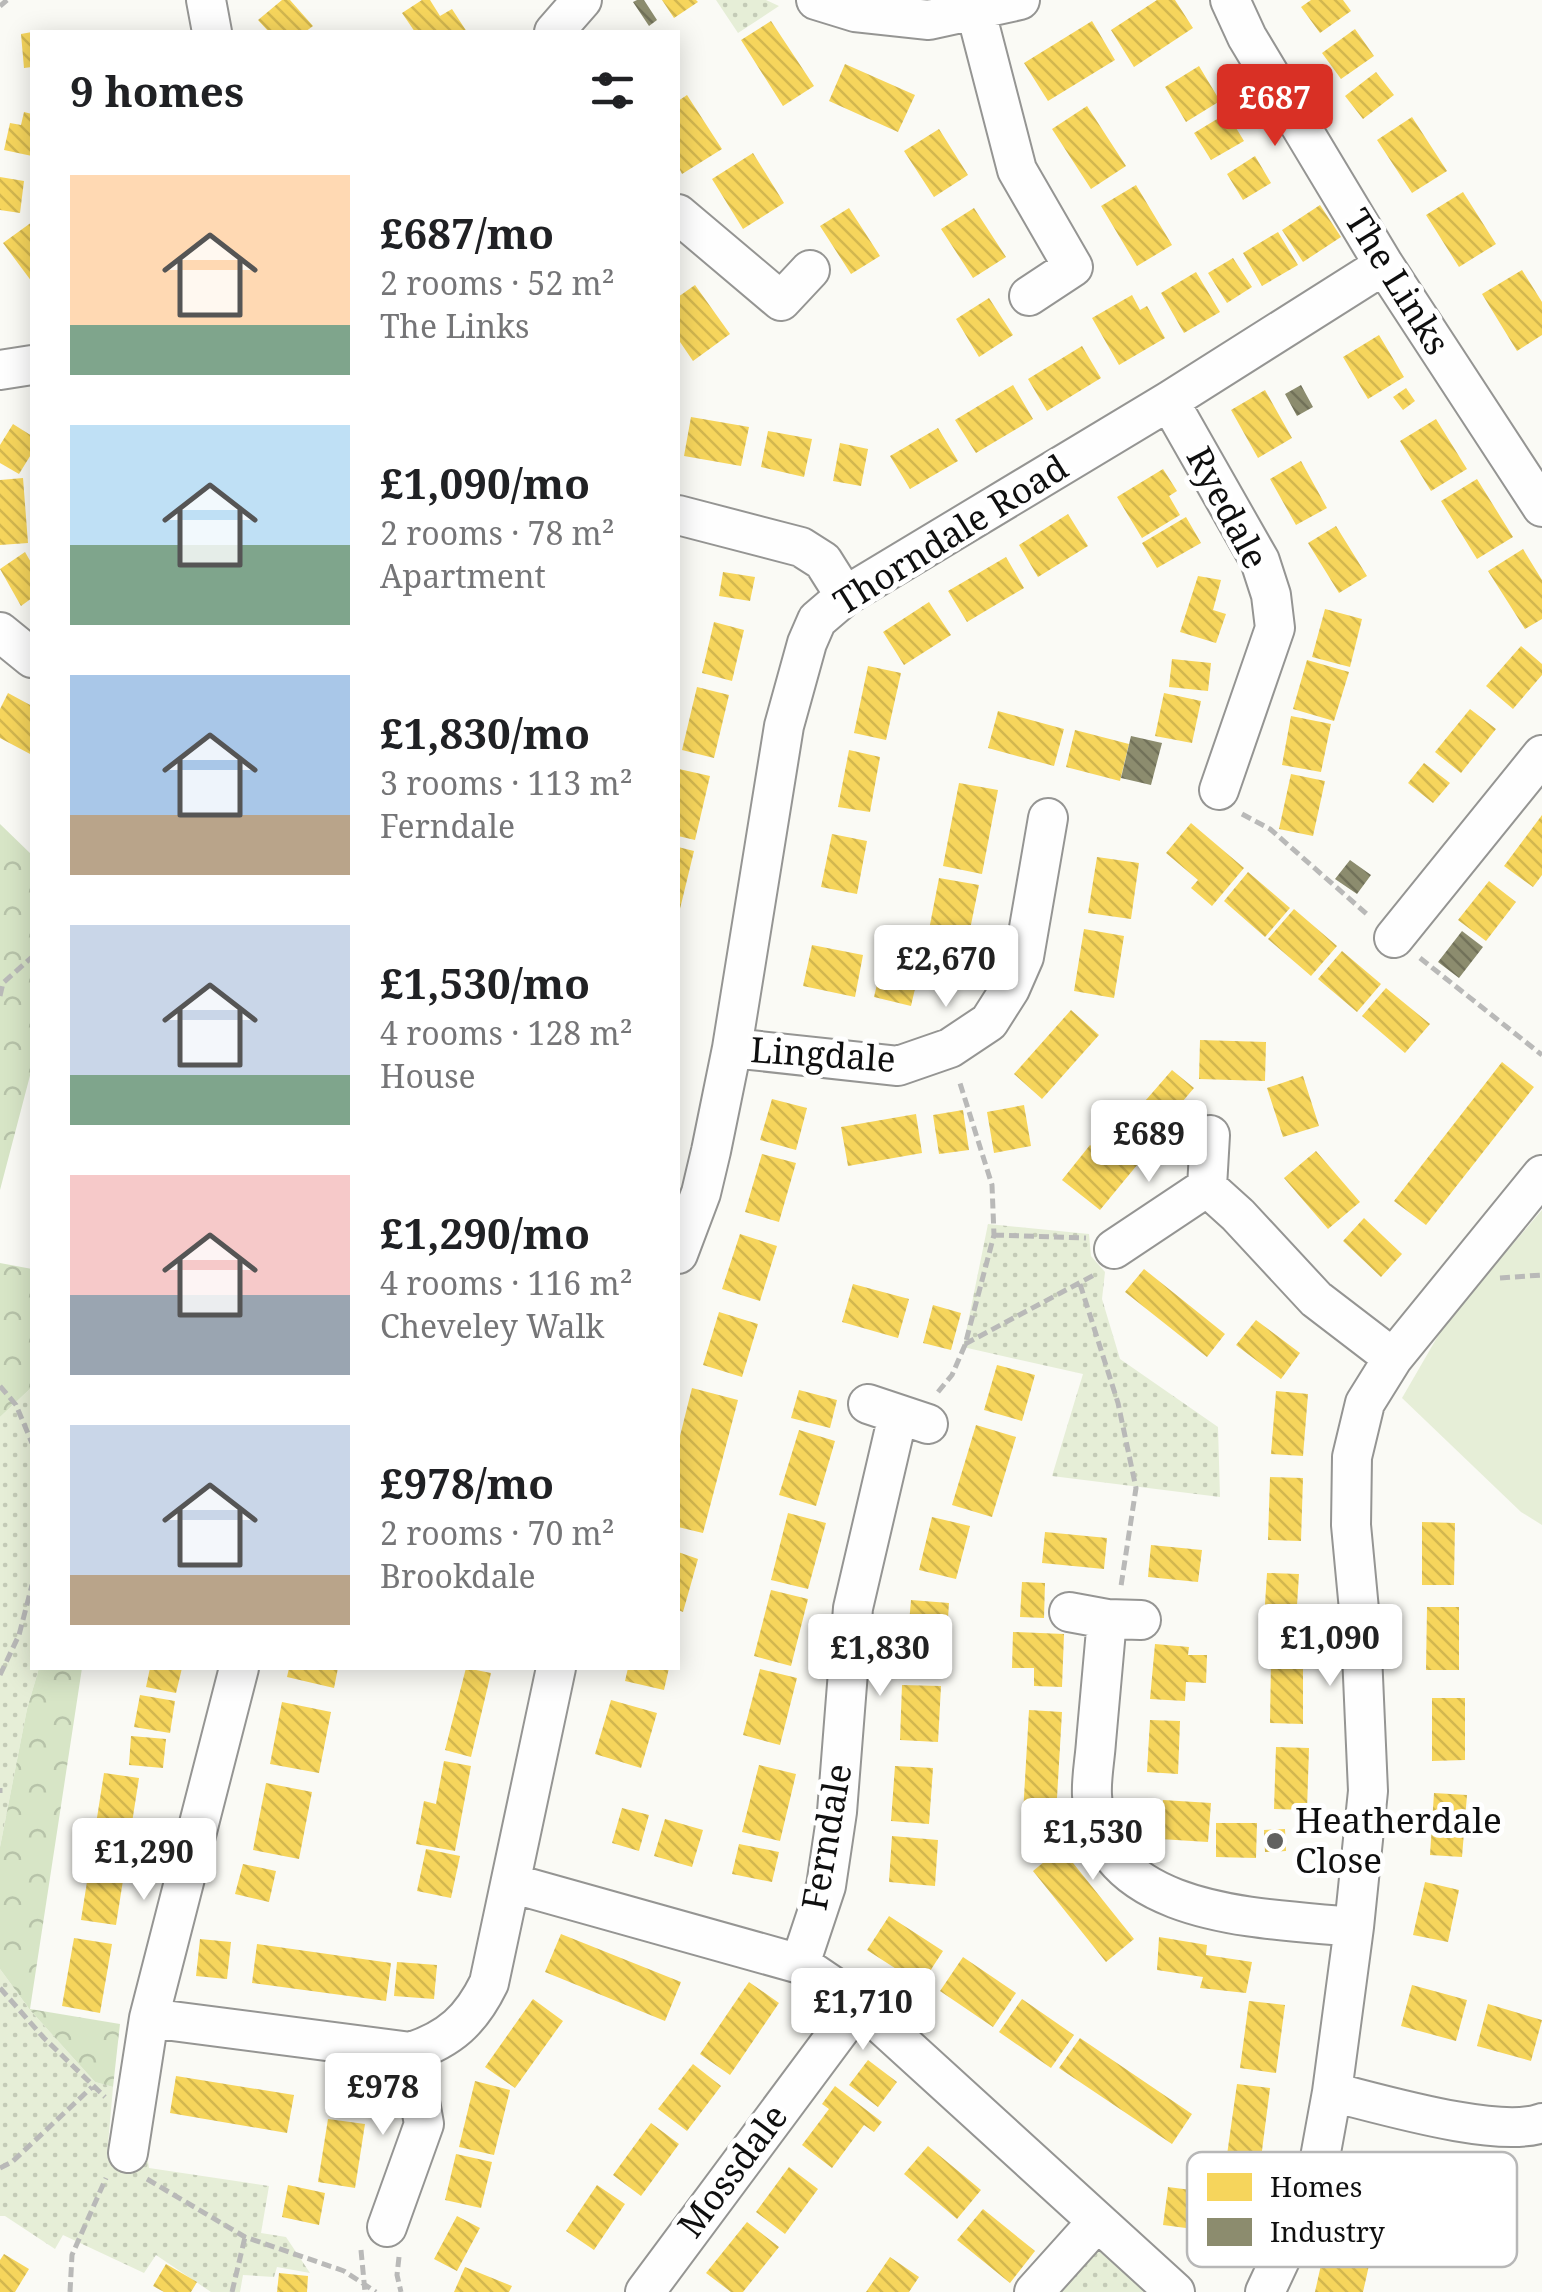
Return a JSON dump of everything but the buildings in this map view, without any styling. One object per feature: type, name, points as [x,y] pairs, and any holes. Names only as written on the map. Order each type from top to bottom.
[{"type":"street","points":[[206,0],[212,30]]},
{"type":"street","points":[[556,30],[582,0]]},
{"type":"street","points":[[816,0],[855,12],[929,20],[1020,0]]},
{"type":"street","name":"The Links","points":[[1230,0],[1246,37],[1384,265],[1542,507]]},
{"type":"street","points":[[976,12],[1016,170],[1073,267],[1029,296]]},
{"type":"street","points":[[680,216],[780,301],[810,270]]},
{"type":"street","name":"Thorndale Road","points":[[680,1249],[701,1193],[732,1048],[784,726],[817,620],[845,596],[1169,401],[1384,265]]},
{"type":"street","points":[[0,370],[30,365]]},
{"type":"street","name":"Ryedale","points":[[1169,401],[1260,562],[1276,628],[1219,790]]},
{"type":"street","points":[[680,515],[801,547],[823,561],[845,596]]},
{"type":"street","points":[[0,632],[30,656]]},
{"type":"street","points":[[1394,938],[1542,755]]},
{"type":"street","name":"Lingdale","points":[[732,1048],[898,1066],[950,1048],[989,1022],[1024,957],[1051,816]]},
{"type":"street","points":[[1207,1187],[1210,1134]]},
{"type":"street","points":[[1321,2152],[1354,1927],[1368,1791],[1361,1631],[1351,1525],[1352,1457],[1365,1403],[1393,1358],[1542,1175]]},
{"type":"street","points":[[1114,1249],[1207,1187]]},
{"type":"street","points":[[1207,1187],[1238,1214],[1316,1299],[1393,1358]]},
{"type":"street","name":"Ferndale","points":[[800,1964],[826,1886],[838,1812],[854,1608],[898,1414]]},
{"type":"street","points":[[1069,1612],[1123,1607],[1092,1796],[1098,1827],[1114,1855],[1137,1881],[1174,1900],[1240,1915],[1354,1927]]},
{"type":"street","points":[[128,2153],[149,2018],[238,1670]]},
{"type":"street","points":[[149,2018],[412,2052],[438,2043],[462,2027],[489,1983],[556,1670]]},
{"type":"street","points":[[511,1882],[800,1964],[859,2004],[1174,2292]]},
{"type":"street","name":"Mossdale","points":[[645,2292],[859,2004]]},
{"type":"street","points":[[389,2227],[424,2124],[412,2052]]},
{"type":"street","points":[[1332,2092],[1430,2116],[1524,2130],[1542,2123]]},
{"type":"street","points":[[1034,2292],[1096,2222]]},
{"type":"street","points":[[1265,2292],[1277,2267]]},
{"type":"path","points":[[0,6],[8,0]]},
{"type":"path","points":[[0,996],[3,982],[30,959]]},
{"type":"path","points":[[898,1414],[932,1400],[952,1375],[965,1344],[994,1234],[992,1185],[950,1048]]},
{"type":"path","points":[[965,1344],[1093,1277],[1114,1249],[1084,1238],[994,1234]]},
{"type":"path","points":[[1080,1284],[1118,1403],[1136,1488],[1123,1607]]},
{"type":"path","points":[[0,1386],[16,1405],[30,1438]]},
{"type":"path","points":[[0,1675],[19,1635],[30,1593]]},
{"type":"path","points":[[0,1988],[92,2087],[111,2102],[134,2106]]},
{"type":"path","points":[[0,2168],[12,2162],[92,2087]]},
{"type":"path","points":[[70,2292],[72,2254],[110,2170],[128,2153],[149,2180],[245,2237],[344,2271],[376,2292]]},
{"type":"path","points":[[232,2292],[245,2237]]},
{"type":"green space","points":[[716,0],[766,0],[779,6],[738,33]]},
{"type":"green space","points":[[0,824],[30,853],[30,1076],[0,1190]]},
{"type":"green space","points":[[1542,1210],[1542,1525],[1521,1512],[1402,1398],[1446,1322]]},
{"type":"green space","points":[[988,1224],[1089,1234],[1091,1256],[1105,1272],[1102,1299],[1120,1359],[1218,1427],[1220,1497],[1052,1476],[1083,1374],[963,1347]]},
{"type":"green space","points":[[0,1263],[30,1269],[30,1389],[0,1417]]},
{"type":"green space","points":[[30,1389],[30,1670],[38,1670],[0,1847],[0,1417]]},
{"type":"green space","points":[[38,1670],[82,1670],[30,2009],[120,2024],[113,2087],[95,2082],[30,2010],[0,1969],[0,1847]]},
{"type":"green space","points":[[0,1969],[30,2010],[95,2082],[113,2087],[107,2156],[148,2161],[149,2168],[269,2186],[261,2233],[286,2237],[310,2273],[277,2267],[274,2277],[243,2275],[240,2292],[211,2292],[156,2255],[144,2273],[63,2235],[55,2249],[0,2216]]},
{"type":"green space","points":[[1096,2223],[1175,2292],[1034,2292]]},
{"type":"place","name":"Heatherdale Close","points":[[1275,1841]]}]
